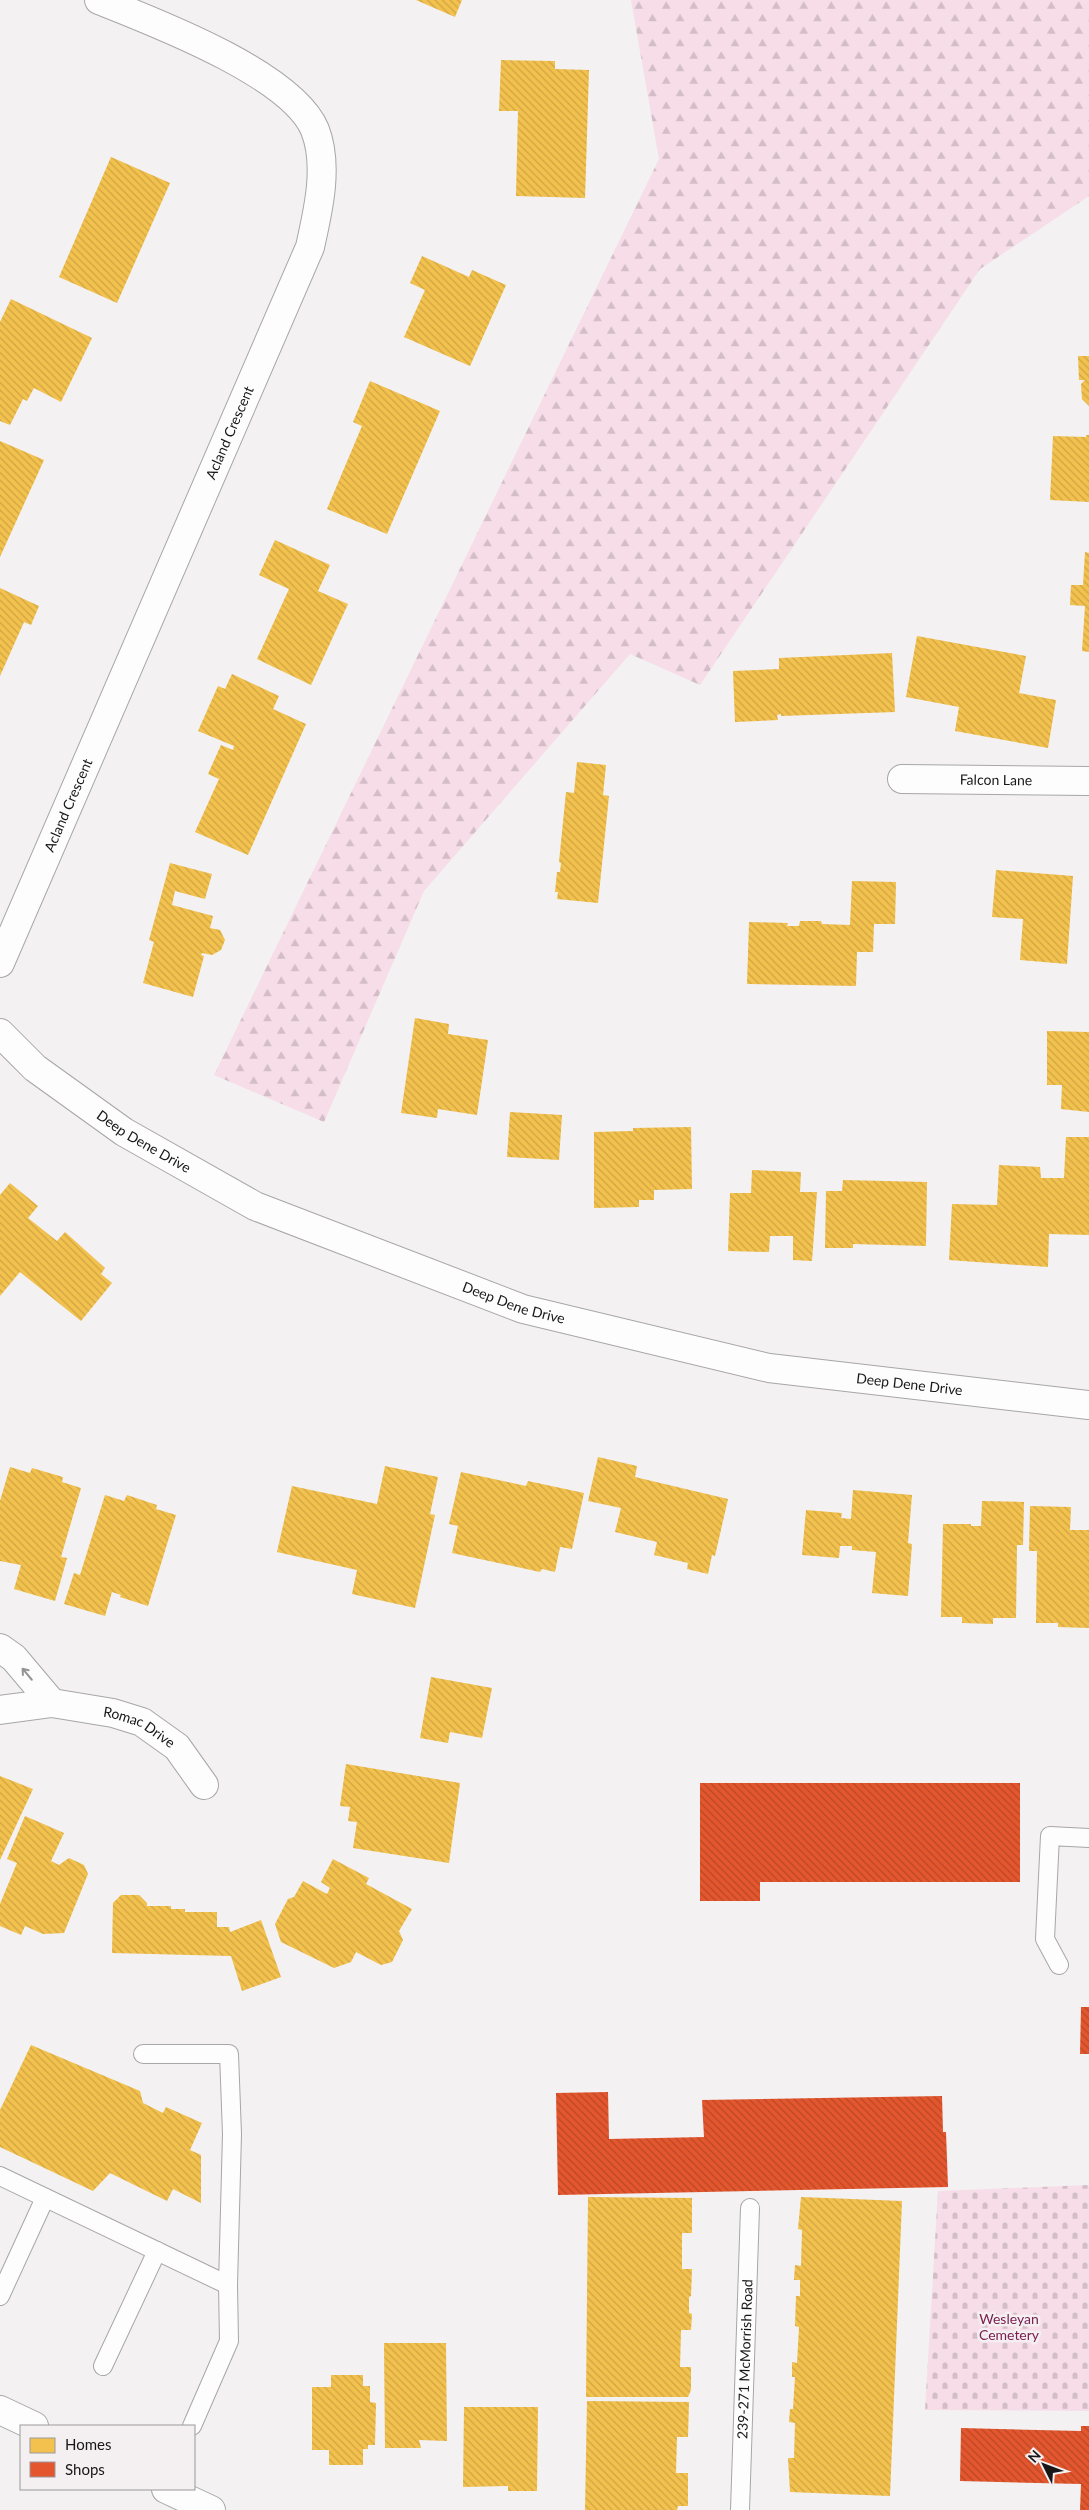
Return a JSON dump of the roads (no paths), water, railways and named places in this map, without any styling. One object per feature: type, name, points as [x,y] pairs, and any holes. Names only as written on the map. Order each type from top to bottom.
[{"type":"street","name":"Acland Crescent","points":[[0,963],[310,247],[321,184],[320,159],[315,130],[302,109],[280,89],[208,46],[99,0]]},
{"type":"street","name":"Falcon Lane","points":[[902,779],[1089,781]]},
{"type":"street","name":"Deep Dene Drive","points":[[0,1033],[35,1068],[124,1132],[255,1206],[523,1309],[769,1368],[1089,1405]]},
{"type":"street","points":[[0,1648],[14,1658],[52,1703]]},
{"type":"street","name":"Romac Drive","points":[[0,1710],[52,1703],[113,1713],[142,1722],[178,1747],[204,1785]]},
{"type":"street","points":[[0,2410],[32,2425]]},
{"type":"street","points":[[168,2490],[211,2510]]},
{"type":"lane","points":[[1059,1965],[1045,1939],[1050,1836],[1089,1838]]},
{"type":"lane","points":[[142,2054],[229,2054],[232,2134],[228,2285],[230,2341],[192,2425]]},
{"type":"lane","points":[[0,2176],[228,2285]]},
{"type":"lane","points":[[0,2296],[45,2198]]},
{"type":"lane","name":"239-271 McMorrish Road","points":[[740,2510],[750,2208]]},
{"type":"lane","points":[[103,2366],[157,2251]]},
{"type":"park label","name":"Wesleyan Cemetery","points":[[1009,2328]]}]
